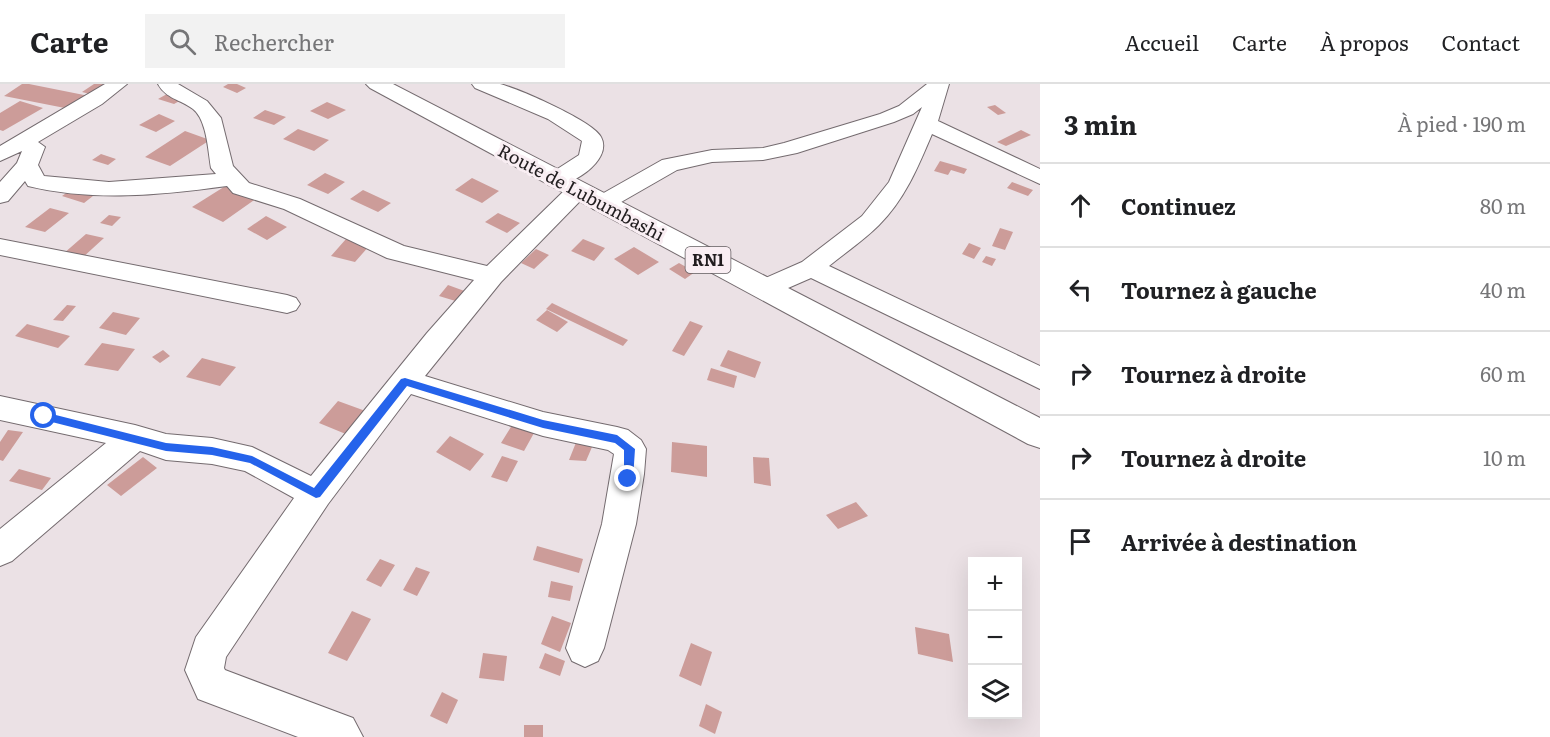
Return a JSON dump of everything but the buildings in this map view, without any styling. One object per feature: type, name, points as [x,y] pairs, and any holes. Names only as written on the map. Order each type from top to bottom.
[{"type":"highway","name":"Route de Lubumbashi","points":[[377,84],[1040,434]]},
{"type":"street","points":[[0,155],[117,84]]},
{"type":"street","points":[[168,84],[171,90],[207,111],[211,117],[222,168],[241,188],[292,204],[396,252],[492,276]]},
{"type":"street","points":[[343,737],[339,732],[212,685],[204,670],[209,650],[220,632],[316,494],[492,276],[578,192],[593,153],[592,139],[584,131],[482,84]]},
{"type":"street","points":[[578,192],[670,165],[712,156],[763,154],[789,148],[906,110],[939,84]]},
{"type":"street","points":[[763,289],[811,268],[870,221],[900,182],[927,123],[939,84]]},
{"type":"street","points":[[927,123],[1040,177]]},
{"type":"street","points":[[0,196],[27,165],[42,131]]},
{"type":"street","points":[[27,165],[36,181],[63,187],[131,188],[231,179]]},
{"type":"street","points":[[0,247],[69,263],[287,304]]},
{"type":"street","points":[[811,268],[1040,378]]},
{"type":"street","points":[[405,381],[543,424],[617,440],[630,449],[626,495],[585,648]]},
{"type":"street","points":[[0,408],[135,437],[166,447],[212,451],[252,460],[316,494]]},
{"type":"street","points":[[0,550],[135,437]]},
{"type":"route","points":[[44,416],[135,437],[166,447],[212,451],[252,460],[316,494],[405,381],[543,424],[617,440],[630,449],[628,479]]}]
